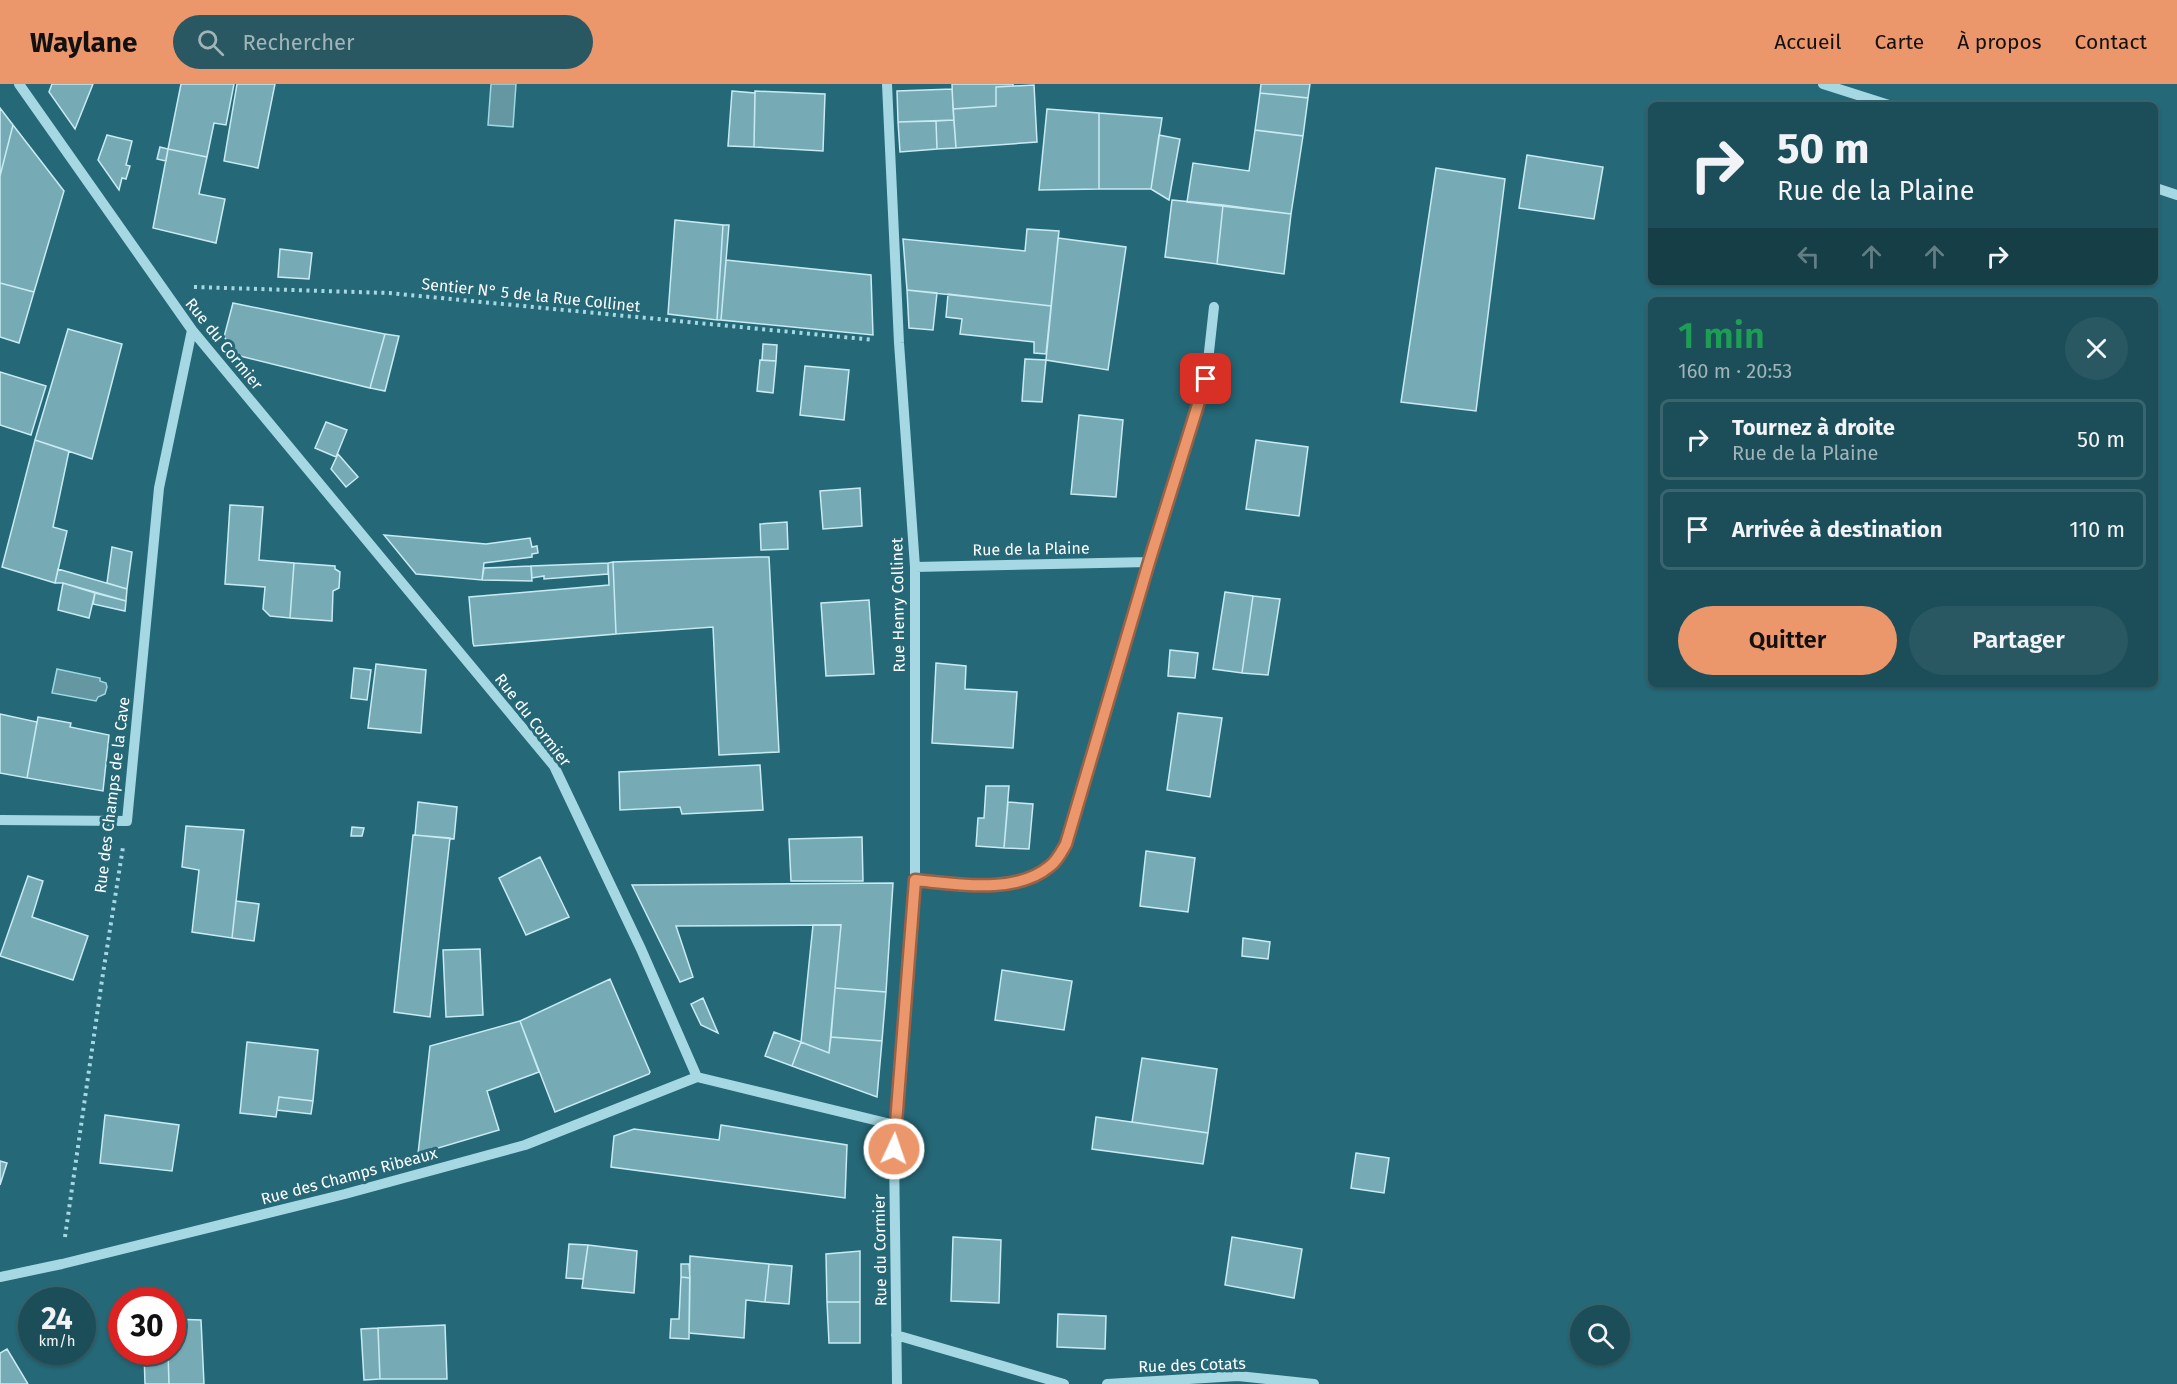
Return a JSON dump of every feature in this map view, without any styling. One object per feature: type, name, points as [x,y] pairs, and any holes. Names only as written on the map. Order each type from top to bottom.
[{"type":"street","name":"Rue du Cormier","points":[[19,84],[192,330],[554,766],[641,949],[697,1077]]},
{"type":"street","name":"Rue Henry Collinet","points":[[887,84],[899,343],[915,567],[915,880],[895,1125]]},
{"type":"street","points":[[1823,84],[1880,102]]},
{"type":"street","points":[[2158,189],[2177,195]]},
{"type":"street","points":[[915,880],[982,886],[1028,880],[1052,866],[1066,844],[1149,562],[1206,379],[1214,307]]},
{"type":"street","name":"Rue des Champs de la Cave","points":[[127,821],[159,488],[192,330]]},
{"type":"street","name":"Rue de la Plaine","points":[[915,567],[1149,562]]},
{"type":"street","points":[[0,820],[127,821]]},
{"type":"street","points":[[697,1077],[895,1125]]},
{"type":"street","name":"Rue des Champs Ribeaux","points":[[0,1277],[62,1264],[345,1194],[525,1145],[697,1077]]},
{"type":"street","name":"Rue du Cormier","points":[[895,1125],[897,1384]]},
{"type":"street","points":[[896,1335],[1064,1384]]},
{"type":"street","name":"Rue des Cotats","points":[[1107,1384],[1238,1376],[1314,1384]]},
{"type":"path","name":"Sentier N° 5 de la Rue Collinet","points":[[160,286],[389,293],[899,343]]},
{"type":"path","name":"Rue des Champs de la Cave","points":[[62,1264],[127,821]]},
{"type":"water","points":[[491,84],[516,84],[513,127],[488,125]]},
{"type":"water","points":[[57,669],[100,678],[100,681],[106,683],[105,694],[98,697],[96,701],[52,693]]},
{"type":"building","points":[[52,84],[93,84],[75,129],[49,92]]},
{"type":"building","points":[[181,84],[234,84],[226,125],[214,123],[207,157],[168,149]]},
{"type":"building","points":[[237,84],[275,84],[258,168],[224,161]]},
{"type":"building","points":[[952,84],[1013,84],[1013,86],[996,87],[996,106],[953,109]]},
{"type":"building","points":[[1261,84],[1310,84],[1308,98],[1260,93]]},
{"type":"building","points":[[1034,85],[1037,142],[956,148],[953,109],[996,106],[996,87]]},
{"type":"building","points":[[952,89],[954,120],[898,122],[897,91]]},
{"type":"building","points":[[732,91],[755,93],[754,147],[728,146]]},
{"type":"building","points":[[755,91],[825,94],[823,151],[754,147]]},
{"type":"building","points":[[1260,93],[1308,98],[1303,136],[1255,130]]},
{"type":"building","points":[[0,108],[13,125],[0,176]]},
{"type":"building","points":[[1047,109],[1099,113],[1099,189],[1039,190]]},
{"type":"building","points":[[1099,113],[1162,118],[1151,189],[1099,189]]},
{"type":"building","points":[[954,120],[956,148],[937,149],[936,121]]},
{"type":"building","points":[[936,121],[937,149],[900,152],[898,122]]},
{"type":"building","points":[[13,125],[64,191],[34,292],[0,283],[0,176]]},
{"type":"building","points":[[1255,130],[1303,136],[1291,214],[1187,202],[1193,163],[1249,171]]},
{"type":"building","points":[[107,135],[132,141],[126,165],[130,166],[126,179],[122,178],[119,190],[98,160]]},
{"type":"building","points":[[1159,135],[1180,139],[1169,200],[1151,189]]},
{"type":"building","points":[[160,147],[168,149],[166,161],[157,159]]},
{"type":"building","points":[[168,149],[207,157],[199,194],[225,199],[216,243],[153,228]]},
{"type":"building","points":[[1527,155],[1603,167],[1594,219],[1519,208]]},
{"type":"building","points":[[1436,168],[1505,179],[1476,411],[1401,402]]},
{"type":"building","points":[[1172,200],[1223,205],[1217,264],[1165,257]]},
{"type":"building","points":[[1223,205],[1291,214],[1284,274],[1217,264]]},
{"type":"building","points":[[675,220],[723,225],[717,320],[668,314]]},
{"type":"building","points":[[723,225],[729,225],[721,320],[717,320]]},
{"type":"building","points":[[1027,229],[1059,231],[1051,306],[907,290],[903,239],[1025,251]]},
{"type":"building","points":[[1058,238],[1126,247],[1108,370],[1046,360]]},
{"type":"building","points":[[280,249],[312,253],[309,279],[278,277]]},
{"type":"building","points":[[726,260],[871,275],[873,335],[721,320]]},
{"type":"building","points":[[0,283],[34,292],[19,343],[0,337]]},
{"type":"building","points":[[907,290],[937,293],[933,330],[909,328]]},
{"type":"building","points":[[948,294],[1051,306],[1046,354],[1034,353],[1034,342],[960,334],[962,319],[946,317]]},
{"type":"building","points":[[233,303],[385,334],[370,388],[240,356],[224,337]]},
{"type":"building","points":[[68,329],[122,344],[92,459],[35,440]]},
{"type":"building","points":[[385,334],[399,336],[385,391],[370,388]]},
{"type":"building","points":[[763,344],[777,345],[776,361],[762,360]]},
{"type":"building","points":[[1025,359],[1046,360],[1042,402],[1022,401]]},
{"type":"building","points":[[760,360],[776,361],[773,393],[757,391]]},
{"type":"building","points":[[805,366],[849,370],[844,420],[800,415]]},
{"type":"building","points":[[0,372],[46,386],[31,435],[0,425]]},
{"type":"building","points":[[1079,415],[1123,420],[1116,497],[1071,494]]},
{"type":"building","points":[[326,422],[347,430],[336,457],[315,448]]},
{"type":"building","points":[[35,440],[69,451],[53,527],[67,531],[55,583],[2,567]]},
{"type":"building","points":[[1256,440],[1308,447],[1299,516],[1246,509]]},
{"type":"building","points":[[338,454],[358,477],[346,487],[331,469]]},
{"type":"building","points":[[860,488],[862,526],[823,529],[820,491]]},
{"type":"building","points":[[230,505],[263,507],[259,560],[294,563],[290,618],[270,616],[263,609],[265,587],[225,584]]},
{"type":"building","points":[[787,522],[788,549],[761,550],[760,524]]},
{"type":"building","points":[[384,535],[486,544],[530,538],[532,547],[537,546],[538,553],[532,554],[532,557],[484,563],[482,580],[416,574]]},
{"type":"building","points":[[112,547],[132,552],[127,589],[107,583]]},
{"type":"building","points":[[769,557],[779,752],[719,755],[713,627],[616,634],[613,562]]},
{"type":"building","points":[[613,562],[616,634],[474,646],[469,597],[609,585],[608,563]]},
{"type":"building","points":[[294,563],[335,566],[335,569],[340,572],[339,588],[333,591],[332,621],[290,618]]},
{"type":"building","points":[[608,563],[608,574],[532,578],[531,566]]},
{"type":"building","points":[[531,566],[532,581],[482,580],[484,568]]},
{"type":"building","points":[[58,569],[127,589],[126,601],[63,583],[55,583]]},
{"type":"building","points":[[63,583],[95,593],[89,618],[58,610]]},
{"type":"building","points":[[1225,592],[1253,596],[1242,673],[1213,669]]},
{"type":"building","points":[[95,593],[126,601],[125,611],[93,604]]},
{"type":"building","points":[[1253,596],[1280,599],[1268,675],[1242,673]]},
{"type":"building","points":[[869,600],[874,674],[826,676],[821,603]]},
{"type":"building","points":[[1170,650],[1198,653],[1195,678],[1168,676]]},
{"type":"building","points":[[936,663],[966,666],[965,689],[1017,692],[1013,748],[932,743]]},
{"type":"building","points":[[376,664],[426,670],[421,733],[368,728]]},
{"type":"building","points":[[354,668],[371,670],[367,700],[351,698]]},
{"type":"building","points":[[1178,713],[1222,718],[1210,797],[1167,790]]},
{"type":"building","points":[[0,714],[37,722],[27,778],[0,773]]},
{"type":"building","points":[[38,717],[71,723],[70,727],[109,735],[103,791],[27,778]]},
{"type":"building","points":[[760,765],[763,810],[682,814],[680,807],[620,810],[619,772]]},
{"type":"building","points":[[986,786],[1009,786],[1004,848],[976,846],[978,818],[984,818]]},
{"type":"building","points":[[418,802],[457,807],[454,839],[415,835]]},
{"type":"building","points":[[1008,802],[1033,804],[1029,849],[1004,848]]},
{"type":"building","points":[[186,826],[244,830],[232,938],[192,932],[199,870],[182,867]]},
{"type":"building","points":[[352,827],[364,828],[362,836],[351,836]]},
{"type":"building","points":[[413,835],[450,838],[430,1017],[394,1012]]},
{"type":"building","points":[[862,837],[863,881],[791,881],[789,839]]},
{"type":"building","points":[[1146,851],[1195,858],[1188,912],[1140,906]]},
{"type":"building","points":[[540,857],[569,917],[526,935],[499,878]]},
{"type":"building","points":[[28,876],[43,881],[32,917],[88,936],[73,980],[0,956]]},
{"type":"building","points":[[893,883],[886,992],[835,988],[841,925],[676,926],[693,977],[680,982],[632,885]]},
{"type":"building","points":[[236,901],[259,904],[254,941],[232,938]]},
{"type":"building","points":[[813,925],[841,925],[829,1053],[801,1042]]},
{"type":"building","points":[[1243,938],[1270,942],[1268,959],[1242,956]]},
{"type":"building","points":[[480,949],[483,1015],[446,1017],[443,950]]},
{"type":"building","points":[[1002,970],[1072,981],[1064,1030],[995,1020]]},
{"type":"building","points":[[610,979],[650,1072],[555,1112],[520,1021]]},
{"type":"building","points":[[835,988],[886,992],[882,1041],[831,1037]]},
{"type":"building","points":[[703,998],[718,1033],[701,1025],[691,1004]]},
{"type":"building","points":[[520,1021],[539,1072],[487,1091],[499,1130],[418,1154],[430,1046]]},
{"type":"building","points":[[774,1032],[801,1042],[792,1066],[765,1056]]},
{"type":"building","points":[[831,1037],[882,1041],[877,1097],[792,1066],[801,1042],[829,1053]]},
{"type":"building","points":[[247,1042],[318,1050],[313,1101],[279,1097],[276,1117],[240,1113]]},
{"type":"building","points":[[1142,1058],[1217,1069],[1208,1133],[1132,1122]]},
{"type":"building","points":[[279,1097],[313,1101],[311,1114],[277,1110]]},
{"type":"building","points":[[105,1115],[179,1125],[172,1171],[100,1163]]},
{"type":"building","points":[[1096,1117],[1208,1133],[1203,1164],[1092,1149]]},
{"type":"building","points":[[721,1125],[847,1145],[845,1198],[611,1167],[614,1136],[634,1129],[719,1140]]},
{"type":"building","points":[[1356,1153],[1389,1158],[1384,1193],[1351,1188]]},
{"type":"building","points":[[0,1161],[7,1163],[0,1185]]},
{"type":"building","points":[[953,1237],[1001,1240],[999,1303],[951,1301]]},
{"type":"building","points":[[1232,1237],[1302,1249],[1294,1298],[1225,1285]]},
{"type":"building","points":[[569,1244],[588,1245],[583,1279],[566,1278]]},
{"type":"building","points":[[588,1245],[637,1251],[634,1293],[582,1288]]},
{"type":"building","points":[[860,1251],[860,1302],[827,1302],[826,1254]]},
{"type":"building","points":[[690,1256],[769,1264],[765,1302],[746,1300],[744,1338],[689,1333]]},
{"type":"building","points":[[681,1264],[689,1264],[690,1278],[681,1277]]},
{"type":"building","points":[[769,1264],[792,1266],[789,1304],[765,1302]]},
{"type":"building","points":[[681,1277],[690,1278],[689,1339],[670,1338],[671,1319],[679,1319]]},
{"type":"building","points":[[827,1302],[860,1302],[860,1343],[829,1343]]},
{"type":"building","points":[[1058,1314],[1106,1316],[1105,1349],[1057,1347]]},
{"type":"building","points":[[186,1319],[201,1320],[204,1384],[169,1384],[168,1365],[186,1365]]},
{"type":"building","points":[[445,1325],[447,1379],[380,1379],[378,1328]]},
{"type":"building","points":[[378,1328],[380,1379],[364,1380],[361,1329]]},
{"type":"building","points":[[7,1349],[28,1384],[0,1384],[0,1353]]},
{"type":"building","points":[[144,1365],[168,1365],[169,1384],[145,1384]]},
{"type":"route","points":[[894,1149],[915,880],[982,886],[1028,880],[1052,866],[1066,844],[1149,562],[1206,379]]}]
